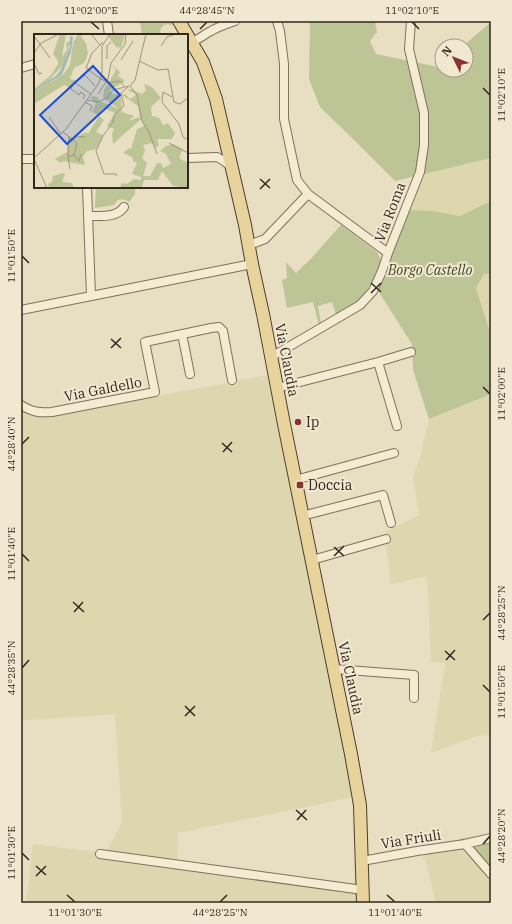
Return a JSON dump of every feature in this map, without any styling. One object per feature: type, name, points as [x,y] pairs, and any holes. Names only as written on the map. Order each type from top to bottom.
[{"type":"main road","name":"Via Claudia","points":[[179,21],[186,34]]},
{"type":"main road","name":"Via Claudia","points":[[190,43],[203,62],[216,99],[249,245],[360,805],[363,903]]},
{"type":"street","points":[[107,21],[109,34]]},
{"type":"street","points":[[190,43],[210,31],[235,21]]},
{"type":"street","points":[[277,21],[280,31],[284,64],[284,119],[297,180],[308,194],[388,253]]},
{"type":"street","name":"Via Roma","points":[[271,357],[360,305],[373,291],[382,271],[420,172],[424,145],[424,113],[409,49],[411,21]]},
{"type":"street","points":[[21,68],[34,64]]},
{"type":"street","points":[[188,158],[217,157],[228,148]]},
{"type":"street","points":[[217,157],[232,167]]},
{"type":"street","points":[[21,159],[34,159]]},
{"type":"street","points":[[88,188],[91,296]]},
{"type":"street","points":[[249,245],[265,239],[308,194]]},
{"type":"street","points":[[88,216],[112,215],[118,213],[124,207]]},
{"type":"street","points":[[21,310],[252,264]]},
{"type":"street","name":"Via Galdello","points":[[21,405],[30,410],[42,413],[155,392],[145,342],[219,327],[223,331],[232,380]]},
{"type":"street","points":[[182,334],[190,374]]},
{"type":"street","points":[[277,388],[411,352]]},
{"type":"street","points":[[378,362],[397,426]]},
{"type":"street","points":[[295,480],[394,453]]},
{"type":"street","points":[[302,516],[383,495],[391,523]]},
{"type":"street","points":[[312,560],[386,539]]},
{"type":"street","points":[[334,669],[414,675],[414,698]]},
{"type":"street","name":"Via Friuli","points":[[362,861],[416,850],[465,844],[491,838]]},
{"type":"street","points":[[465,844],[491,874]]},
{"type":"street","points":[[100,854],[363,890]]},
{"type":"shaded area","points":[[491,158],[491,201],[460,216],[433,211],[410,210],[425,174]]},
{"type":"shaded area","points":[[484,274],[491,274],[491,335],[476,287]]},
{"type":"shaded area","points":[[263,376],[274,377],[359,796],[178,833],[177,865],[362,888],[362,903],[26,903],[33,844],[106,853],[122,822],[115,714],[21,720],[21,400],[26,405],[48,415],[112,405]]},
{"type":"shaded area","points":[[491,394],[491,735],[477,736],[431,753],[445,663],[431,662],[427,576],[391,584],[385,532],[419,515],[413,477],[421,455],[429,419]]},
{"type":"shaded area","points":[[459,839],[491,875],[491,903],[436,903],[422,847]]},
{"type":"green space","points":[[140,21],[171,21],[173,24],[162,26],[160,31],[161,34],[142,34]]},
{"type":"green space","points":[[310,21],[375,21],[377,32],[370,41],[376,54],[434,66],[434,78],[474,78],[474,38],[472,38],[491,22],[491,158],[395,181],[320,107],[309,79]]},
{"type":"green space","points":[[96,188],[135,188],[135,194],[129,202],[121,199],[114,205],[95,208]]},
{"type":"green space","name":"Borgo Castello","points":[[491,201],[491,274],[484,274],[476,288],[491,335],[491,394],[429,419],[413,370],[412,344],[380,294],[377,275],[364,295],[336,315],[332,302],[318,306],[321,324],[319,325],[313,302],[287,308],[282,280],[287,278],[286,262],[296,273],[341,225],[377,252],[381,260],[386,245],[410,210],[433,211],[460,216]]},
{"type":"green space","points":[[491,833],[491,875],[459,839]]},
{"type":"place","name":"Ip","points":[[298,422]]},
{"type":"place","name":"Doccia","points":[[300,485]]}]
